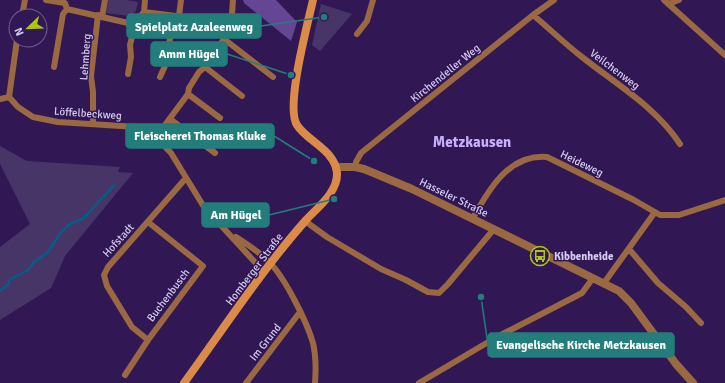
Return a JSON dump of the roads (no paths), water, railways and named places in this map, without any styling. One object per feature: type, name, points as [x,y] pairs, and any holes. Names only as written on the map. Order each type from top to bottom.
[{"type":"main road","points":[[313,0],[296,81],[294,117],[297,125],[329,155],[336,167]]},
{"type":"main road","name":"Homberger Straße","points":[[184,383],[264,272],[334,187],[336,181],[336,167]]},
{"type":"street","points":[[46,0],[66,4],[100,16],[128,23],[136,21]]},
{"type":"street","name":"Lehmberg","points":[[93,124],[93,92],[91,76],[100,16],[105,0]]},
{"type":"street","points":[[128,74],[131,57],[130,45],[136,21],[144,12],[145,0]]},
{"type":"street","points":[[160,77],[165,66],[181,0]]},
{"type":"street","points":[[156,137],[188,94],[189,88],[199,72],[205,67],[223,36],[232,14],[233,0]]},
{"type":"street","points":[[357,34],[367,21],[373,0]]},
{"type":"street","name":"Kirchendeller Weg","points":[[355,164],[361,153],[533,15],[554,0]]},
{"type":"street","points":[[666,2],[679,0]]},
{"type":"street","points":[[666,2],[725,55]]},
{"type":"street","points":[[54,67],[66,4]]},
{"type":"street","points":[[144,12],[200,19],[273,77]]},
{"type":"street","name":"Veilchenweg","points":[[533,15],[581,56],[648,107],[673,133],[680,144]]},
{"type":"street","points":[[0,99],[9,97],[16,48]]},
{"type":"street","points":[[205,67],[242,96]]},
{"type":"street","points":[[188,94],[220,118]]},
{"type":"street","name":"Löffelbeckweg","points":[[9,97],[18,107],[33,117],[58,122],[137,127],[156,137],[171,153],[204,207],[229,232],[264,272]]},
{"type":"street","points":[[170,119],[215,154]]},
{"type":"street","name":"Heideweg","points":[[473,218],[492,185],[514,165],[524,160],[542,157],[547,157],[655,212]]},
{"type":"street","name":"Hasseler Straße","points":[[336,167],[355,164],[473,218],[619,291],[629,300],[676,364],[693,383]]},
{"type":"street","name":"Hofstadt","points":[[148,340],[132,327],[107,286],[104,275],[108,267],[186,178]]},
{"type":"street","points":[[604,283],[655,212],[660,215],[679,215],[725,200]]},
{"type":"street","points":[[305,221],[332,240],[381,269],[428,292],[439,293],[494,229]]},
{"type":"street","name":"Buchenbusch","points":[[125,375],[148,340],[203,266],[148,222]]},
{"type":"street","name":"Löffelbeckweg","points":[[229,232],[260,253],[271,263],[286,285],[300,312],[313,343],[315,357],[315,383]]},
{"type":"street","points":[[628,249],[658,283],[686,307],[701,323]]},
{"type":"street","points":[[419,383],[501,335],[582,293],[593,278]]},
{"type":"street","name":"Im Grund","points":[[246,383],[300,312]]},
{"type":"waterway","points":[[0,291],[9,284],[9,280],[28,270],[34,262],[47,253],[62,231],[70,224],[84,218],[114,185]]},
{"type":"place","name":"Spielplatz Azaleenweg","points":[[324,17]]},
{"type":"place","name":"Amm Hügel","points":[[291,75]]},
{"type":"place","name":"Fleischerei Thomas Kluke","points":[[314,161]]},
{"type":"place","name":"Am Hügel","points":[[334,199]]},
{"type":"place","name":"Kibbenheide","points":[[540,256]]},
{"type":"place","name":"Evangelische Kirche Metzkausen","points":[[481,297]]},
{"type":"district","name":"Metzkausen","points":[[472,142]]}]
